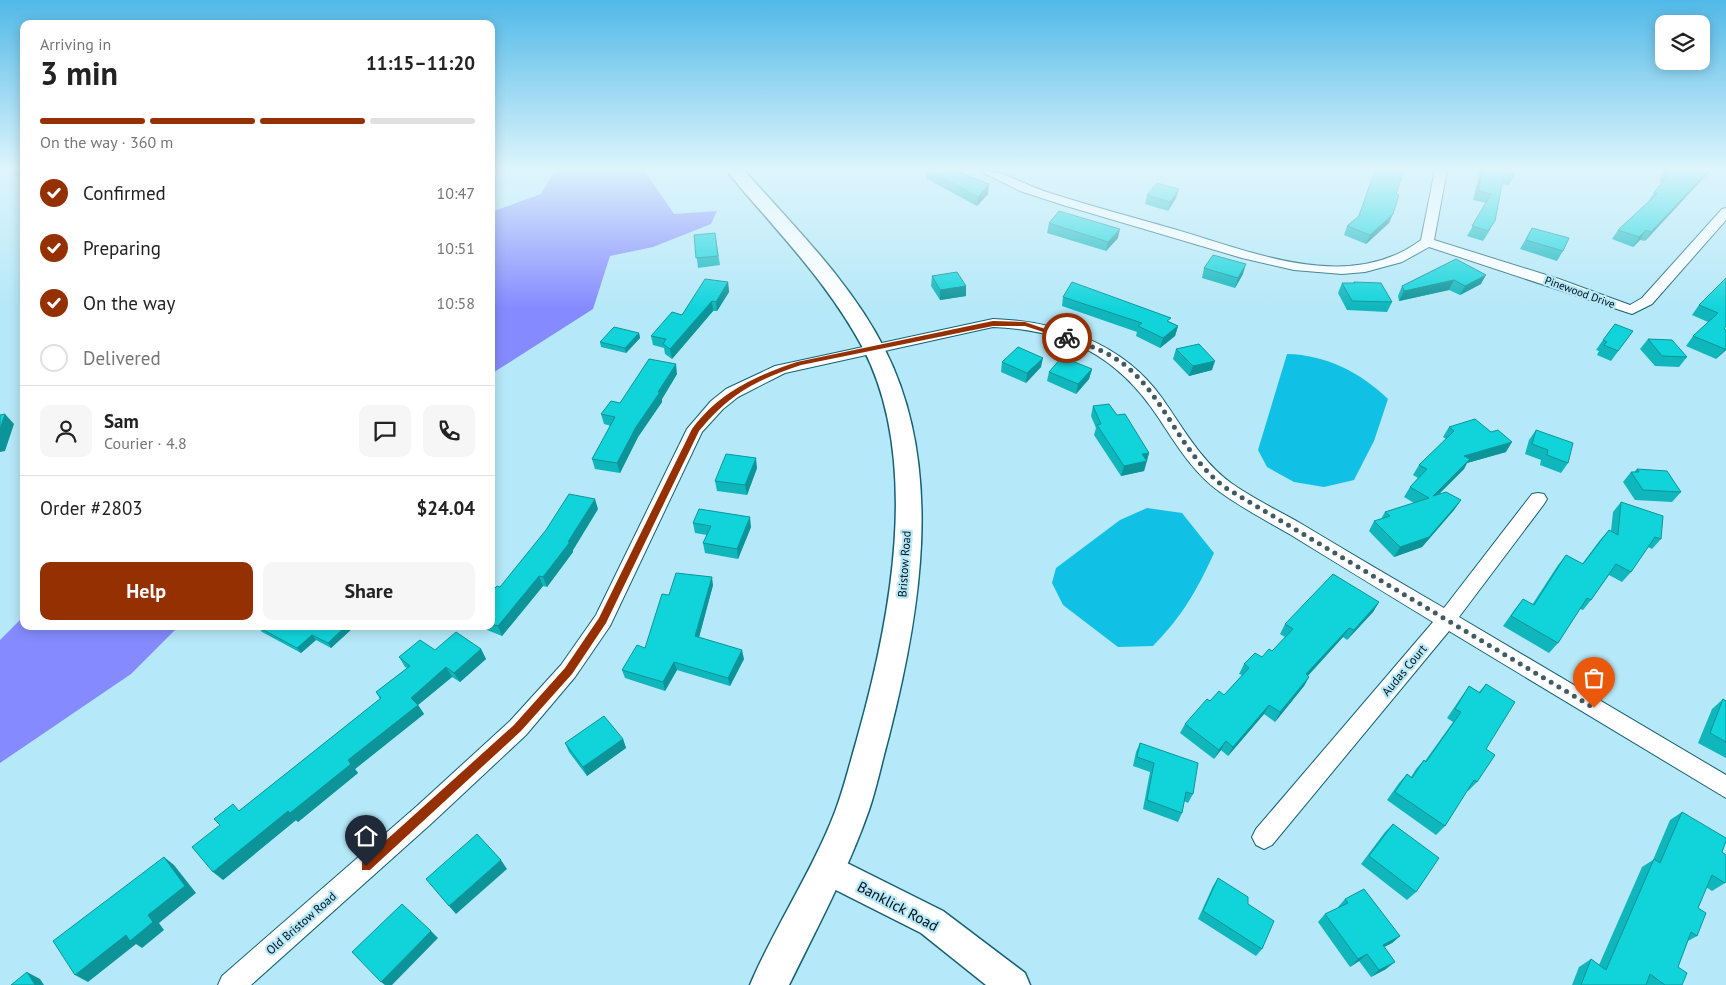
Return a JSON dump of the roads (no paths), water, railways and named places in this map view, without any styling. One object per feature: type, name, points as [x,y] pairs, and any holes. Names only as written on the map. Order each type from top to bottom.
[{"type":"main road","name":"Bristow Road","points":[[769,985],[827,869],[852,809],[880,714],[898,635],[906,558],[907,498],[898,419],[883,369],[874,349],[822,271],[775,216]]},
{"type":"street","points":[[1114,216],[1256,257],[1307,268],[1340,270],[1370,268],[1403,258],[1427,242],[1432,216]]},
{"type":"street","name":"Pinewood Drive","points":[[1427,242],[1554,282],[1632,310],[1647,301],[1722,216]]},
{"type":"street","name":"Old Bristow Road","points":[[231,985],[426,814],[511,735],[568,671],[603,620],[695,429],[717,405],[732,393],[780,369],[993,324],[1012,323],[1034,327],[1100,350],[1126,366],[1146,387],[1185,446],[1214,479],[1726,787]]},
{"type":"street","name":"Audas Court","points":[[1264,837],[1446,620],[1538,499]]},
{"type":"street","name":"Banklick Road","points":[[827,869],[932,922],[1013,985]]},
{"type":"water","points":[[1287,354],[1315,358],[1342,367],[1366,381],[1388,399],[1374,441],[1354,480],[1324,487],[1294,482],[1267,467],[1258,450]]},
{"type":"water","points":[[1147,508],[1182,513],[1214,553],[1188,602],[1173,624],[1153,646],[1118,647],[1063,605],[1052,583],[1056,568],[1120,520]]}]
